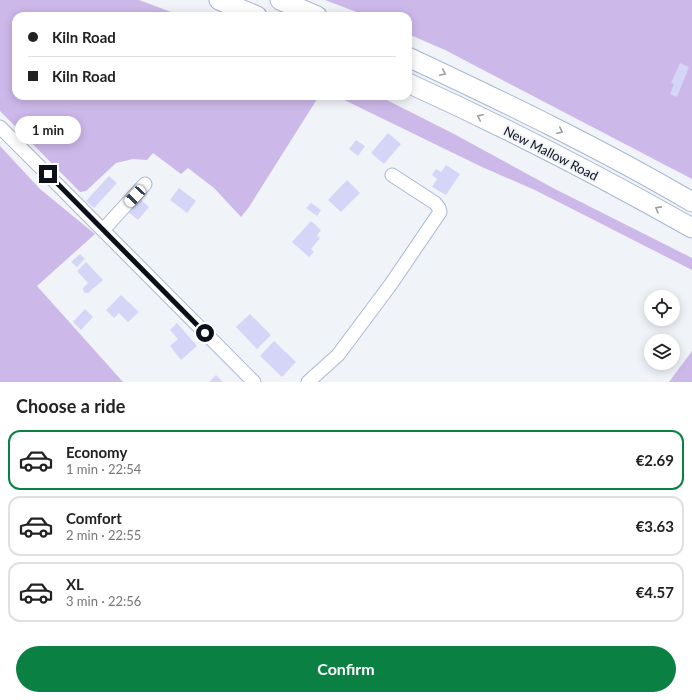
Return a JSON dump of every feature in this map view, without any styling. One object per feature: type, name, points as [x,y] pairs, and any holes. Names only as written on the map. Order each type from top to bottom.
[{"type":"highway","points":[[219,0],[248,12]]},
{"type":"highway","points":[[280,0],[308,12]]},
{"type":"highway","name":"New Mallow Road","points":[[412,59],[535,118],[692,202]]},
{"type":"highway","name":"New Mallow Road","points":[[412,84],[558,156],[692,228]]},
{"type":"street","points":[[0,127],[254,382]]},
{"type":"street","points":[[308,382],[338,355],[391,284],[440,212],[435,203],[392,175]]},
{"type":"street","points":[[103,230],[145,184]]},
{"type":"shaded area","points":[[0,0],[139,0],[171,12],[12,12],[12,100],[316,100],[249,207],[241,217],[214,188],[188,168],[181,174],[153,153],[147,160],[133,159],[116,163],[86,191],[80,192],[0,111]]},
{"type":"shaded area","points":[[325,0],[692,0],[692,179],[445,50],[412,36],[412,12],[356,12]]},
{"type":"shaded area","points":[[344,100],[387,100],[454,134],[553,188],[692,258],[692,270],[537,191],[482,167]]},
{"type":"shaded area","points":[[0,146],[40,189],[95,234],[37,286],[123,382],[0,382]]},
{"type":"shaded area","points":[[692,351],[692,382],[669,382],[678,370],[680,370],[680,367]]},
{"type":"building","points":[[680,63],[689,67],[677,97],[670,94],[674,84],[671,83]]},
{"type":"building","points":[[388,133],[401,144],[384,164],[371,153]]},
{"type":"building","points":[[356,140],[365,146],[358,156],[349,149]]},
{"type":"building","points":[[446,165],[460,174],[446,195],[432,187],[437,179],[432,175],[436,169],[441,172]]},
{"type":"building","points":[[109,176],[117,183],[94,208],[86,201]]},
{"type":"building","points":[[347,180],[360,193],[341,212],[328,200]]},
{"type":"building","points":[[179,188],[196,201],[187,213],[170,200]]},
{"type":"building","points":[[139,198],[149,207],[138,220],[127,211]]},
{"type":"building","points":[[311,203],[321,210],[317,216],[306,208]]},
{"type":"building","points":[[311,221],[321,230],[317,235],[320,238],[311,249],[314,252],[309,257],[292,242]]},
{"type":"building","points":[[80,254],[85,259],[77,267],[71,262]]},
{"type":"building","points":[[86,262],[103,280],[88,293],[85,293],[83,288],[88,283],[77,271]]},
{"type":"building","points":[[121,295],[139,312],[128,322],[119,313],[114,318],[106,310]]},
{"type":"building","points":[[85,309],[93,317],[81,330],[73,322]]},
{"type":"building","points":[[250,314],[271,335],[257,349],[236,327]]},
{"type":"building","points":[[177,323],[197,346],[181,360],[170,346],[178,339],[170,330]]},
{"type":"building","points":[[274,341],[296,362],[282,377],[260,356]]},
{"type":"building","points":[[216,375],[223,382],[209,382]]},
{"type":"route","points":[[48,174],[205,333]]}]
